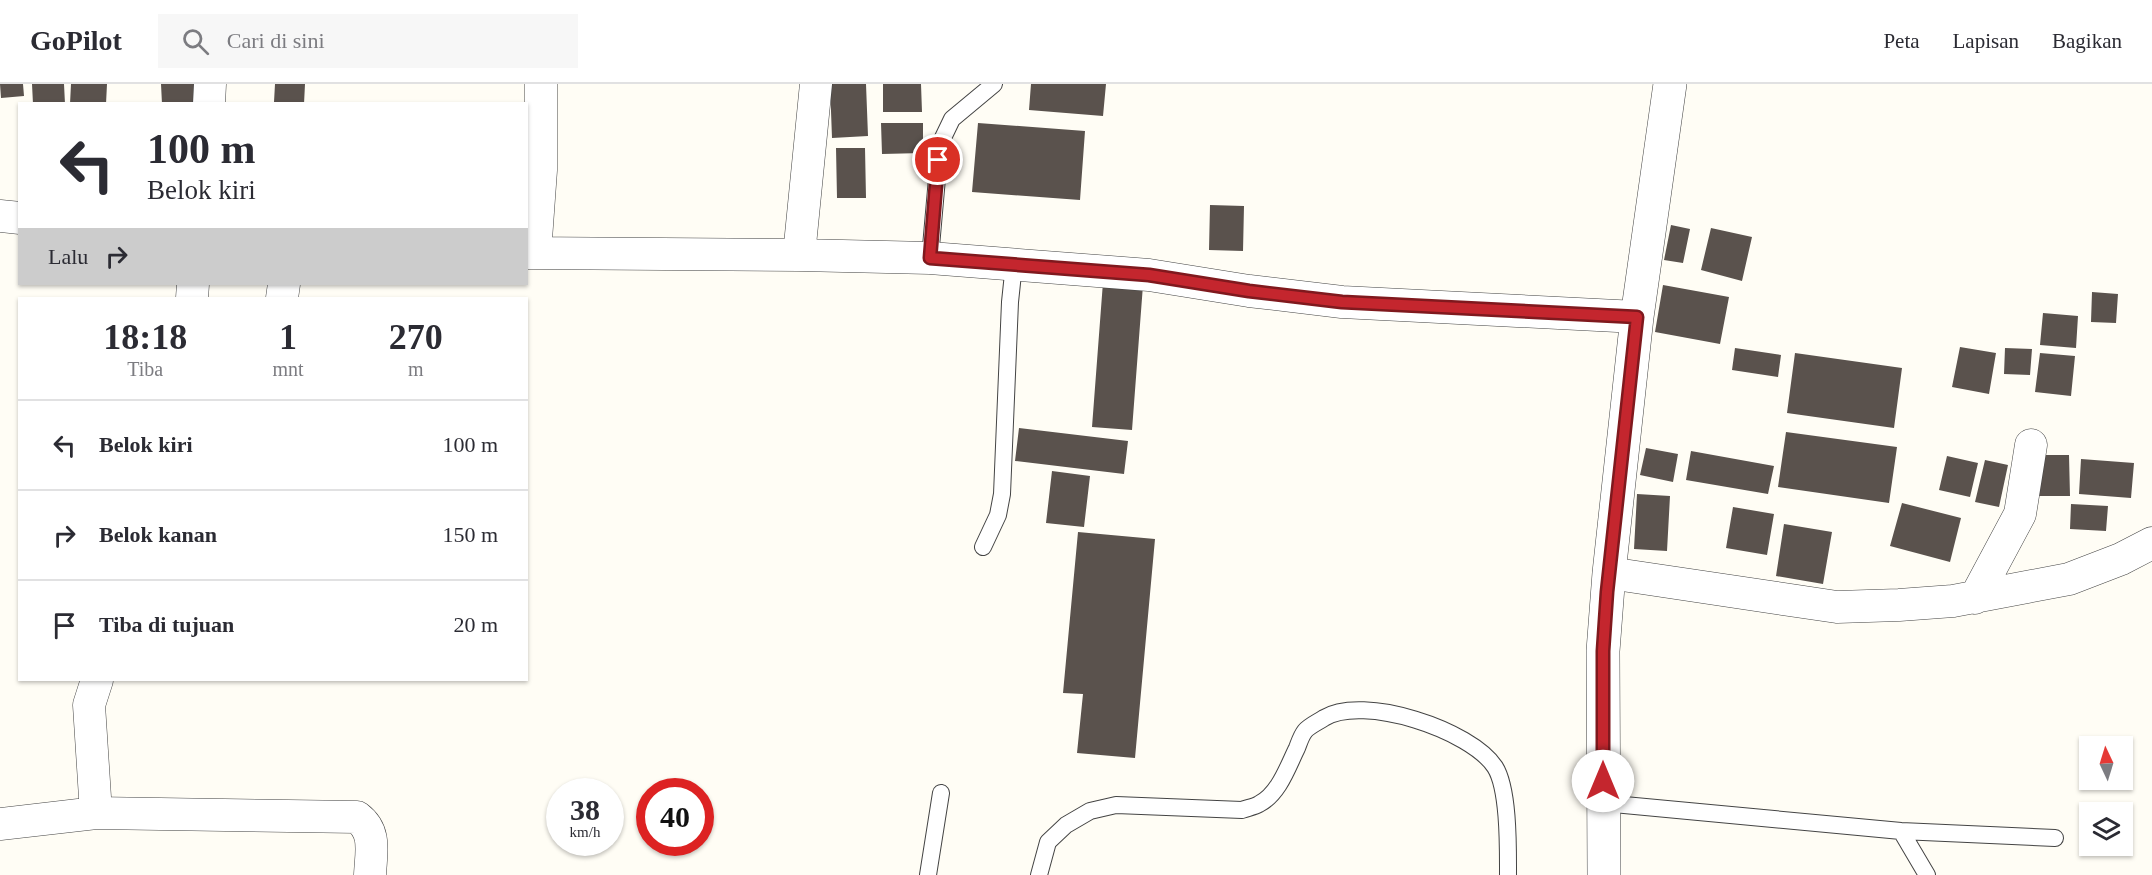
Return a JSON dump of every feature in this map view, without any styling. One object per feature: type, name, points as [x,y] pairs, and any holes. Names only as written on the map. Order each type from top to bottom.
[{"type":"street","points":[[209,102],[210,84]]},
{"type":"street","points":[[541,84],[541,170],[531,253],[930,258],[1149,275],[1249,291],[1342,302],[1637,317]]},
{"type":"street","points":[[799,255],[816,84]]},
{"type":"street","points":[[1604,875],[1603,651],[1609,573],[1637,317],[1670,84]]},
{"type":"street","points":[[0,216],[18,218]]},
{"type":"street","points":[[1975,598],[2020,514],[2031,446]]},
{"type":"street","points":[[1609,573],[1837,608],[1953,601],[2069,579],[2152,543]]},
{"type":"street","points":[[96,813],[89,705],[97,681]]},
{"type":"street","points":[[0,824],[96,813],[357,817],[367,824],[371,833],[370,875]]},
{"type":"lane","points":[[930,258],[940,144],[952,119],[994,84]]},
{"type":"lane","points":[[983,547],[998,515],[1002,494],[1010,302],[1014,264]]},
{"type":"lane","points":[[1039,875],[1048,842],[1066,825],[1090,811],[1116,805],[1242,810],[1261,803],[1276,788],[1305,731],[1327,716],[1355,710],[1380,711],[1426,723],[1479,749],[1496,768],[1503,793],[1509,846],[1508,875]]},
{"type":"lane","points":[[928,875],[941,793]]},
{"type":"lane","points":[[1603,803],[1901,831],[2055,838]]},
{"type":"lane","points":[[1901,831],[1927,875]]},
{"type":"building","points":[[0,84],[23,84],[24,96],[1,98]]},
{"type":"building","points":[[32,84],[64,84],[65,102],[33,102]]},
{"type":"building","points":[[71,84],[107,84],[106,102],[70,102]]},
{"type":"building","points":[[161,84],[202,84],[203,102],[162,102]]},
{"type":"building","points":[[275,84],[305,84],[304,102],[274,102]]},
{"type":"building","points":[[830,84],[866,84],[868,136],[832,138]]},
{"type":"building","points":[[883,84],[921,84],[922,112],[883,112]]},
{"type":"building","points":[[1031,84],[1106,84],[1103,116],[1029,110]]},
{"type":"building","points":[[881,123],[923,123],[923,153],[882,154]]},
{"type":"building","points":[[978,123],[1085,131],[1080,200],[972,192]]},
{"type":"building","points":[[836,148],[865,148],[866,198],[837,198]]},
{"type":"building","points":[[1210,205],[1244,206],[1243,251],[1209,250]]},
{"type":"building","points":[[1671,225],[1690,229],[1683,263],[1664,260]]},
{"type":"building","points":[[1711,228],[1752,237],[1742,281],[1701,270]]},
{"type":"building","points":[[1103,282],[1143,285],[1132,430],[1092,427]]},
{"type":"building","points":[[1663,285],[1729,297],[1720,344],[1655,332]]},
{"type":"building","points":[[2092,292],[2118,294],[2116,323],[2091,322]]},
{"type":"building","points":[[2043,313],[2078,316],[2076,348],[2040,345]]},
{"type":"building","points":[[1960,347],[1996,353],[1989,394],[1952,387]]},
{"type":"building","points":[[1735,348],[1781,355],[1778,377],[1732,370]]},
{"type":"building","points":[[2005,348],[2032,349],[2030,375],[2004,374]]},
{"type":"building","points":[[1795,353],[1902,368],[1894,428],[1787,413]]},
{"type":"building","points":[[2040,353],[2075,356],[2071,396],[2035,392]]},
{"type":"building","points":[[1019,428],[1128,441],[1124,474],[1015,461]]},
{"type":"building","points":[[1786,432],[1897,447],[1889,503],[1778,487]]},
{"type":"building","points":[[1646,448],[1678,454],[1673,482],[1640,475]]},
{"type":"building","points":[[1691,451],[1774,466],[1768,494],[1686,480]]},
{"type":"building","points":[[2037,455],[2069,455],[2070,496],[2037,496]]},
{"type":"building","points":[[1947,456],[1978,463],[1970,497],[1939,490]]},
{"type":"building","points":[[2081,459],[2134,463],[2131,498],[2079,494]]},
{"type":"building","points":[[1985,460],[2008,465],[1999,507],[1975,502]]},
{"type":"building","points":[[1052,471],[1090,476],[1084,527],[1046,523]]},
{"type":"building","points":[[1637,494],[1670,496],[1667,551],[1634,549]]},
{"type":"building","points":[[1902,503],[1961,518],[1950,562],[1890,546]]},
{"type":"building","points":[[2071,504],[2108,506],[2106,531],[2070,529]]},
{"type":"building","points":[[1733,507],[1774,514],[1767,555],[1726,548]]},
{"type":"building","points":[[1784,524],[1832,532],[1823,584],[1776,576]]},
{"type":"building","points":[[1078,532],[1155,539],[1135,758],[1077,753],[1083,694],[1063,693]]},
{"type":"route","points":[[938,160],[930,258],[1149,275],[1249,291],[1342,302],[1637,317],[1607,592],[1603,651],[1603,781]]}]
